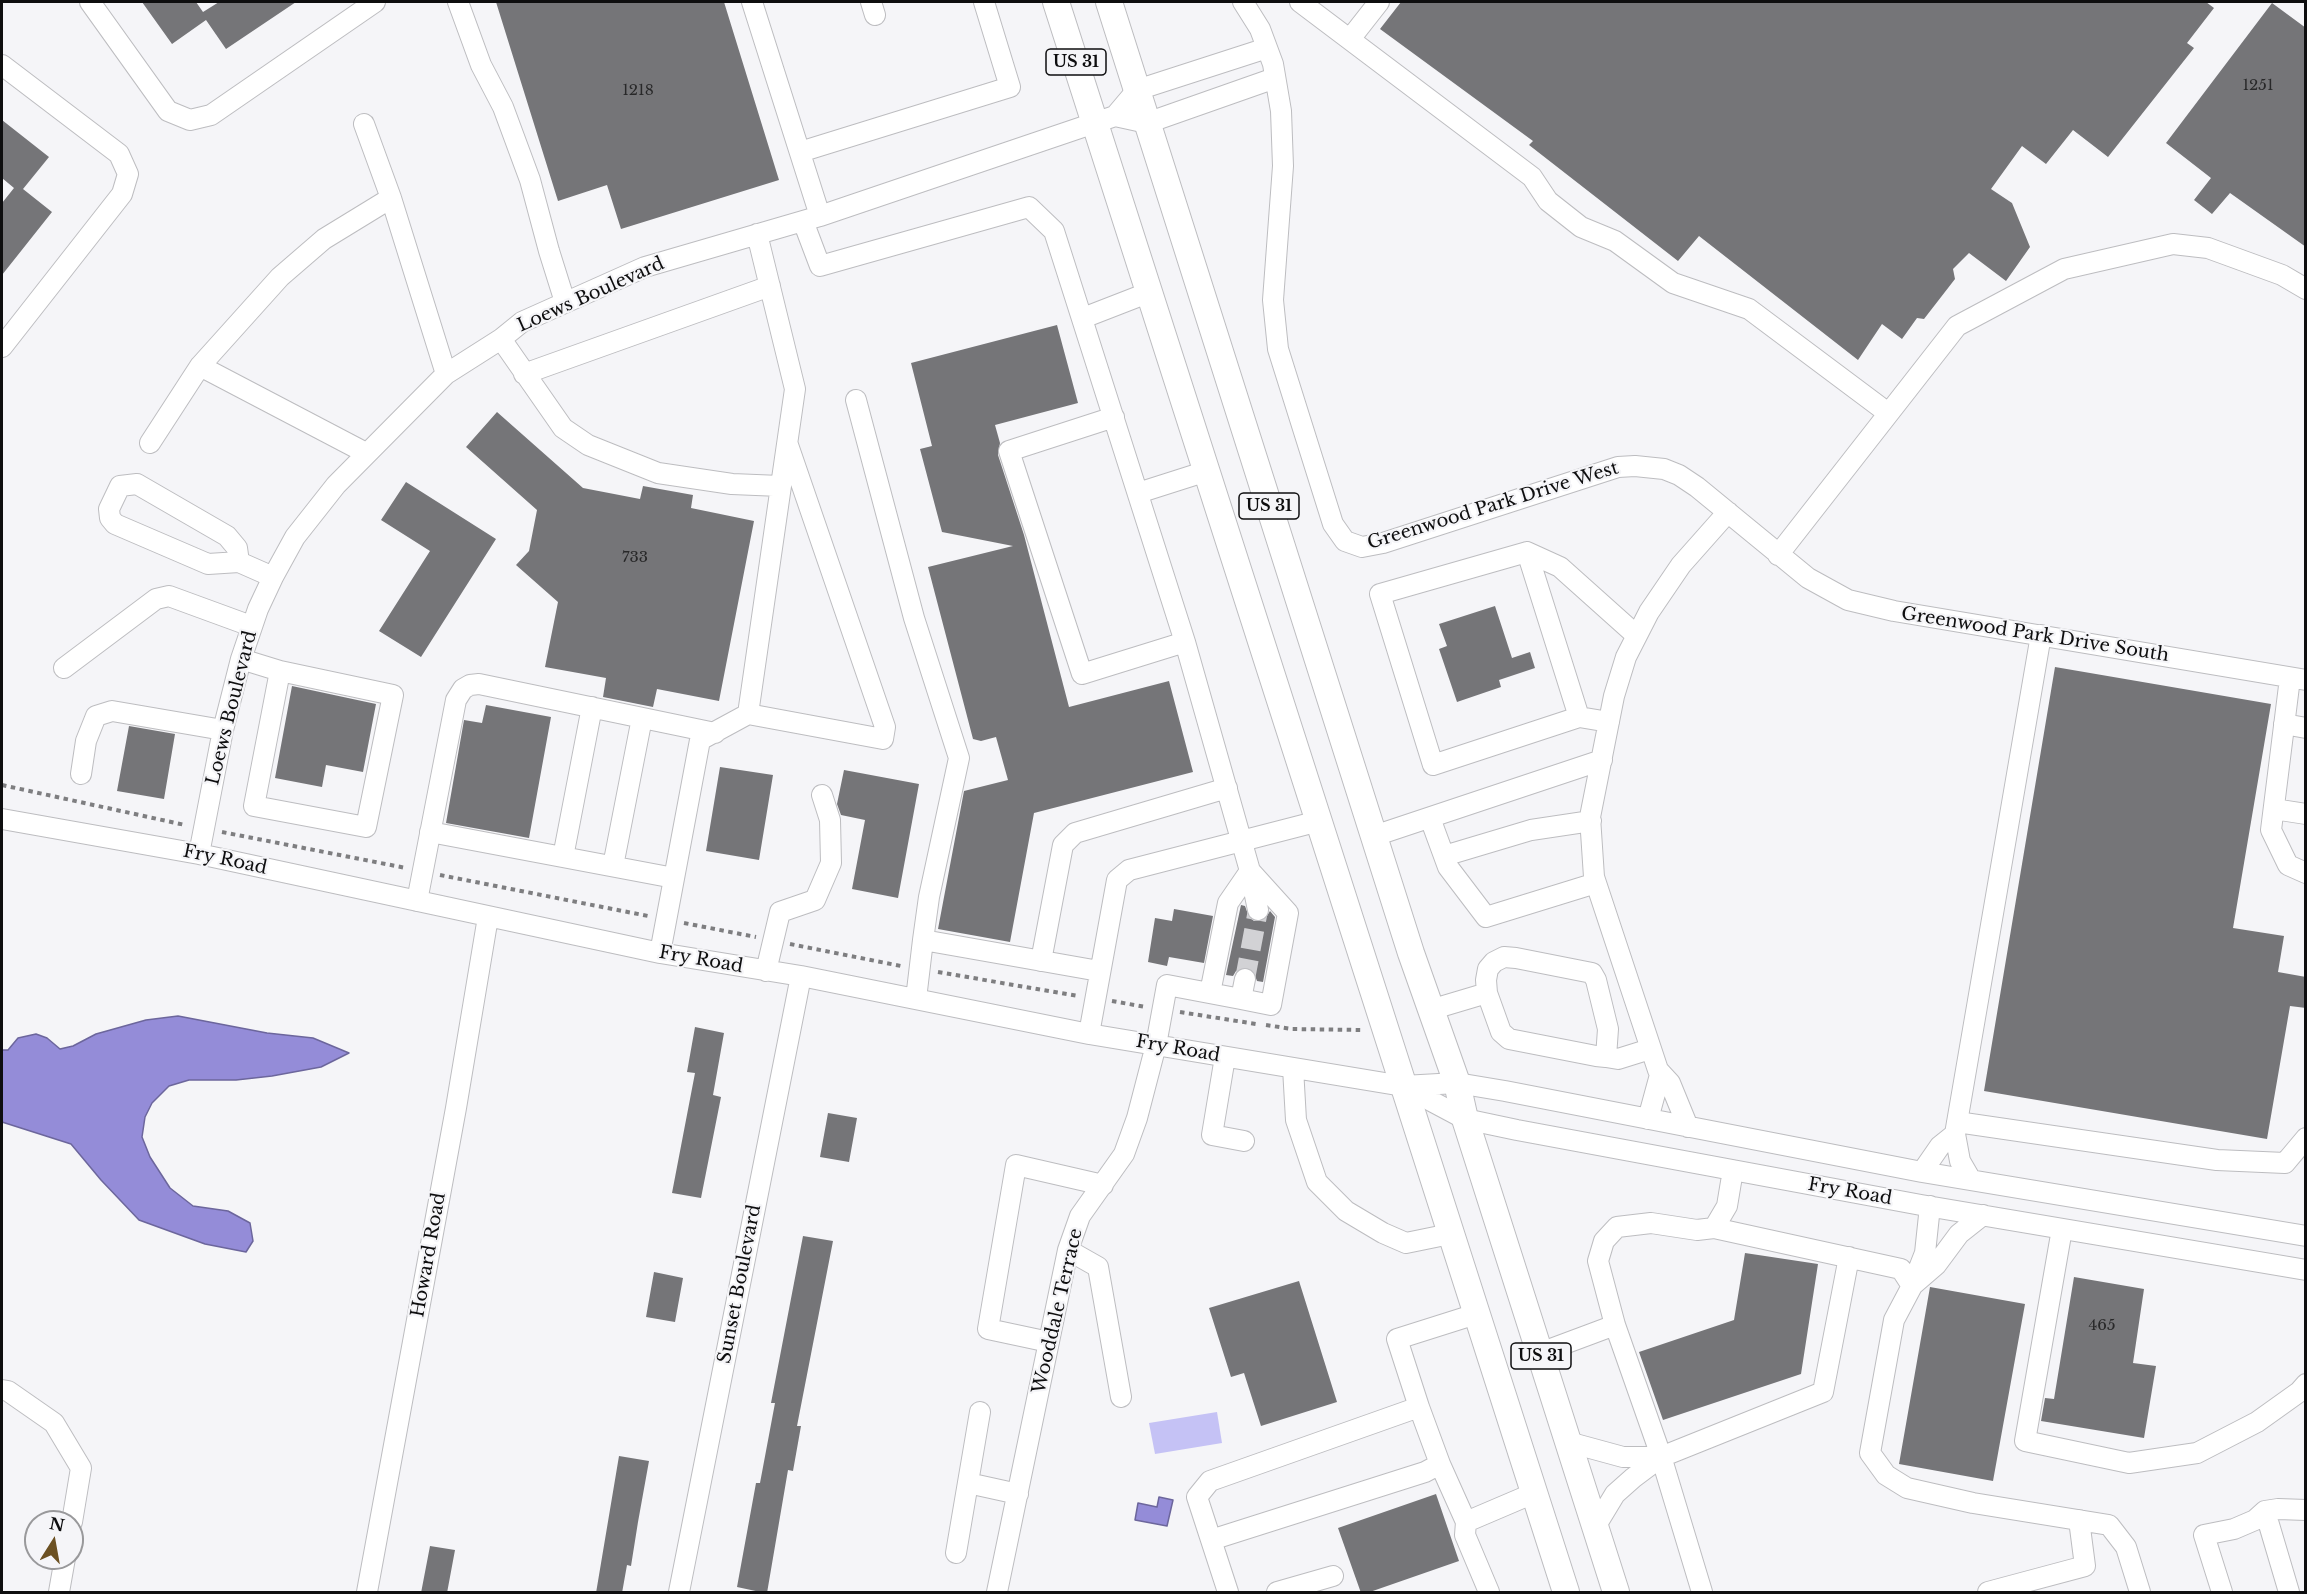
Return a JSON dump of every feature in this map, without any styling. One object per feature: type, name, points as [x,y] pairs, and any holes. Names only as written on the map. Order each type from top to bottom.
[{"type":"main road","name":"US 31","points":[[1056,2],[1105,120],[1150,292],[1566,1593]]},
{"type":"main road","name":"US 31","points":[[1109,2],[1374,836],[1456,1083],[1465,1119],[1616,1593]]},
{"type":"street","points":[[90,2],[168,111],[190,120],[211,115],[375,2]]},
{"type":"street","points":[[458,2],[482,65],[503,107],[530,180],[565,302]]},
{"type":"street","points":[[752,2],[800,152],[820,266],[1029,207],[1054,231],[1185,642],[1250,871],[1258,910]]},
{"type":"street","points":[[800,152],[1010,87],[984,2]]},
{"type":"street","name":"Greenwood Park Drive West","points":[[1243,2],[1260,30],[1267,48],[1281,111],[1283,166],[1273,300],[1278,350],[1333,524],[1345,541],[1362,547],[1375,545],[1618,467],[1635,466],[1664,469],[1679,475],[1728,512],[1778,555]]},
{"type":"street","points":[[1300,2],[1532,177],[1548,201],[1581,227],[1615,241],[1673,283],[1749,309],[1888,413]]},
{"type":"street","points":[[1350,39],[1379,2]]},
{"type":"street","points":[[1105,120],[1137,90],[1267,48]]},
{"type":"street","points":[[2,65],[119,154],[128,174],[122,194],[2,347]]},
{"type":"street","points":[[1105,120],[1147,123],[1275,78]]},
{"type":"street","name":"Loews Boulevard","points":[[199,854],[223,730],[241,659],[251,626],[273,577],[295,537],[336,485],[446,374],[501,339],[522,322],[645,267],[812,219],[1105,120]]},
{"type":"street","points":[[364,124],[391,198],[446,374]]},
{"type":"street","points":[[150,443],[200,366],[280,278],[324,239],[391,198]]},
{"type":"street","points":[[748,714],[795,389],[757,234]]},
{"type":"street","points":[[1778,555],[1957,326],[2064,269],[2173,244],[2208,248],[2282,275],[2306,289]]},
{"type":"street","points":[[524,374],[770,286]]},
{"type":"street","points":[[1083,318],[1150,292]]},
{"type":"street","points":[[501,339],[563,428],[588,445],[658,473],[732,484],[780,486]]},
{"type":"street","points":[[200,366],[366,453]]},
{"type":"street","points":[[856,400],[914,618],[959,758],[929,897],[916,999]]},
{"type":"street","points":[[1114,417],[1009,452],[1082,674],[1185,642]]},
{"type":"street","points":[[660,953],[700,740],[748,714],[883,739],[885,727],[787,442]]},
{"type":"street","points":[[1138,493],[1208,471]]},
{"type":"street","points":[[239,562],[237,548],[227,536],[136,484],[120,486],[109,509],[110,518],[115,524],[208,564],[239,562],[273,577]]},
{"type":"street","points":[[1688,1127],[1670,1083],[1660,1075],[1650,1049],[1596,883],[1591,821],[1609,722],[1626,657],[1649,612],[1681,565],[1728,512]]},
{"type":"street","points":[[1609,722],[1579,717],[1433,765],[1380,594],[1527,552],[1560,567],[1636,635]]},
{"type":"street","points":[[1527,552],[1579,717]]},
{"type":"street","name":"Greenwood Park Drive South","points":[[1778,555],[1808,578],[1848,600],[1894,611],[2298,679]]},
{"type":"street","points":[[64,668],[156,599],[169,596],[251,626]]},
{"type":"street","points":[[1971,1180],[1960,1161],[1956,1128],[2041,635]]},
{"type":"street","points":[[241,659],[280,671],[393,695],[366,826],[254,806],[280,671]]},
{"type":"street","points":[[2298,679],[2284,724],[2271,830],[2288,865],[2306,873]]},
{"type":"street","points":[[417,902],[456,699],[463,689],[470,685],[479,684],[714,733]]},
{"type":"street","points":[[563,857],[592,707]]},
{"type":"street","points":[[81,774],[86,741],[96,716],[112,711],[223,730]]},
{"type":"street","points":[[613,866],[642,718]]},
{"type":"street","points":[[2284,724],[2306,728]]},
{"type":"street","points":[[1374,836],[1602,760]]},
{"type":"street","points":[[1041,961],[1063,845],[1075,833],[1227,788]]},
{"type":"street","points":[[766,971],[780,912],[815,900],[831,863],[830,820],[822,795]]},
{"type":"street","points":[[2274,809],[2306,814]]},
{"type":"street","points":[[1430,818],[1448,867],[1486,917],[1596,883]]},
{"type":"street","name":"Fry Road","points":[[2,819],[199,854],[660,953],[801,976],[1089,1034],[1402,1086],[1456,1083],[1922,1172],[2306,1236]]},
{"type":"street","points":[[1089,1034],[1117,880],[1129,870],[1319,821]]},
{"type":"street","points":[[1444,856],[1531,830],[1591,821]]},
{"type":"street","points":[[430,832],[674,878]]},
{"type":"street","points":[[1250,871],[1288,913],[1271,1005],[1210,993],[1228,903],[1250,871]]},
{"type":"street","name":"Howard Road","points":[[367,1593],[454,1120],[488,916]]},
{"type":"street","points":[[923,940],[1099,971]]},
{"type":"street","points":[[1606,1057],[1608,1029],[1592,973],[1504,957],[1494,962],[1488,969],[1486,993],[1501,1032],[1509,1039],[1606,1057],[1618,1059],[1650,1049]]},
{"type":"street","name":"Sunset Boulevard","points":[[679,1593],[801,976]]},
{"type":"street","points":[[1241,999],[1245,979]]},
{"type":"street","name":"Wooddale Terrace","points":[[997,1593],[1068,1250],[1080,1216],[1124,1154],[1137,1118],[1156,1045],[1167,985],[1210,993]]},
{"type":"street","points":[[1430,1010],[1486,993]]},
{"type":"street","points":[[1225,1057],[1212,1135],[1245,1142]]},
{"type":"street","points":[[1293,1068],[1296,1120],[1317,1182],[1346,1211],[1383,1233],[1406,1243],[1450,1234]]},
{"type":"street","points":[[1648,1119],[1660,1075]]},
{"type":"street","name":"Fry Road","points":[[1402,1086],[1465,1119],[1930,1206],[2306,1270]]},
{"type":"street","points":[[1956,1128],[2217,1160],[2285,1163],[2306,1138]]},
{"type":"street","points":[[1922,1172],[1956,1128]]},
{"type":"street","points":[[1049,1342],[988,1329],[1016,1165],[1102,1185]]},
{"type":"street","points":[[1714,1228],[1727,1206],[1733,1170]]},
{"type":"street","points":[[1930,1206],[1925,1253],[1912,1286],[1894,1320],[1870,1453],[1886,1475],[1907,1488],[1973,1503],[2109,1525],[2126,1547],[2140,1593]]},
{"type":"street","points":[[1912,1286],[1936,1265],[1959,1234],[1983,1215]]},
{"type":"street","points":[[1702,1593],[1662,1457],[1615,1325],[1598,1261],[1604,1241],[1617,1227],[1651,1224],[1697,1230],[1714,1228],[1901,1269],[1912,1286]]},
{"type":"street","points":[[2062,1229],[2025,1441],[2130,1463],[2197,1453],[2257,1422],[2299,1392],[2306,1384]]},
{"type":"street","points":[[1068,1250],[1098,1268],[1121,1397]]},
{"type":"street","points":[[1595,1527],[1615,1494],[1662,1457],[1823,1392],[1849,1257]]},
{"type":"street","points":[[1476,1314],[1396,1339],[1440,1464],[1466,1522],[1466,1535],[1489,1593]]},
{"type":"street","points":[[1539,1353],[1615,1325]]},
{"type":"street","points":[[5,1391],[54,1423],[81,1468],[74,1510]]},
{"type":"street","points":[[1228,1593],[1197,1497],[1210,1481],[1419,1407]]},
{"type":"street","points":[[956,1553],[980,1412]]},
{"type":"street","points":[[1568,1442],[1623,1457],[1662,1457]]},
{"type":"street","points":[[1211,1540],[1425,1472],[1440,1464]]},
{"type":"street","points":[[968,1483],[1018,1494]]},
{"type":"street","points":[[1466,1522],[1534,1493]]},
{"type":"street","points":[[2222,1593],[2204,1535],[2234,1529],[2255,1520],[2265,1512],[2278,1509],[2306,1510]]},
{"type":"street","points":[[2265,1512],[2289,1593]]},
{"type":"street","points":[[1988,1593],[2085,1566],[2079,1520]]},
{"type":"street","points":[[59,1593],[63,1570]]},
{"type":"street","points":[[1277,1593],[1333,1576]]},
{"type":"path","points":[[2,785],[204,829],[773,941],[919,969],[1095,998]]},
{"type":"shaded area","points":[[178,1016],[267,1033],[313,1038],[349,1053],[321,1067],[272,1076],[236,1080],[189,1080],[169,1086],[152,1103],[145,1117],[142,1137],[150,1157],[170,1188],[193,1206],[228,1211],[250,1223],[253,1241],[246,1252],[205,1244],[139,1220],[71,1144],[2,1122],[2,1050],[8,1050],[18,1038],[36,1034],[47,1038],[60,1049],[73,1046],[96,1034],[146,1020]]},
{"type":"shaded area","points":[[1217,1412],[1222,1443],[1155,1454],[1149,1423]]},
{"type":"shaded area","points":[[1159,1497],[1173,1500],[1167,1526],[1135,1520],[1138,1503],[1157,1507]]},
{"type":"building","points":[[142,2],[196,2],[203,12],[219,2],[296,2],[226,49],[206,20],[172,44]]},
{"type":"building","points":[[496,2],[724,2],[779,180],[621,229],[607,185],[558,201]]},
{"type":"building","points":[[1401,2],[2206,2],[2214,8],[2187,43],[2194,48],[2108,157],[2073,130],[2046,164],[2022,146],[1991,189],[2012,203],[2030,247],[2006,281],[1969,253],[1953,269],[1955,279],[1924,319],[1917,318],[1902,339],[1882,324],[1858,360],[1699,236],[1678,261],[1529,145],[1533,141],[1380,29]]},
{"type":"building","points":[[2272,3],[2306,28],[2306,247],[2230,193],[2212,214],[2194,200],[2211,178],[2166,143]]},
{"type":"building","points":[[2,120],[49,157],[23,189],[52,212],[2,275],[2,203],[14,188],[2,178]]},
{"type":"building","points":[[1057,325],[1078,403],[995,425],[1000,443],[998,455],[1024,535],[1069,707],[1169,681],[1193,772],[1034,813],[1010,942],[938,929],[964,791],[1008,780],[996,737],[981,741],[973,739],[928,567],[1013,546],[942,532],[920,449],[932,446],[911,363]]},
{"type":"building","points":[[497,412],[583,488],[640,499],[643,486],[693,495],[691,508],[754,521],[719,701],[657,689],[653,707],[603,697],[606,678],[545,667],[558,602],[516,565],[529,551],[537,510],[466,447]]},
{"type":"building","points":[[406,482],[496,539],[421,657],[379,631],[430,551],[381,520]]},
{"type":"building","points":[[1495,606],[1512,658],[1530,652],[1535,668],[1499,680],[1501,687],[1457,702],[1439,649],[1447,646],[1439,624]]},
{"type":"building","points":[[2055,667],[2271,704],[2233,928],[2284,936],[2278,972],[2306,977],[2306,1008],[2290,1006],[2267,1139],[1984,1091]]},
{"type":"building","points":[[292,686],[376,704],[363,772],[326,765],[322,787],[275,778]]},
{"type":"building","points":[[486,705],[551,717],[529,838],[446,823],[464,720],[482,723]]},
{"type":"building","points":[[129,726],[175,734],[164,799],[117,791]]},
{"type":"building","points":[[720,767],[773,775],[759,860],[706,851]]},
{"type":"building","points":[[844,770],[919,784],[898,898],[852,889],[865,820],[841,815],[837,804]]},
{"type":"building","points":[[1241,905],[1245,906],[1249,917],[1254,921],[1265,919],[1270,911],[1275,917],[1263,982],[1257,981],[1253,970],[1247,967],[1236,971],[1233,976],[1226,975]]},
{"type":"building","points":[[1174,909],[1213,916],[1204,963],[1169,957],[1167,966],[1148,962],[1155,918],[1172,921]]},
{"type":"building","points":[[695,1027],[724,1033],[713,1095],[721,1097],[701,1198],[672,1193],[695,1073],[687,1072]]},
{"type":"building","points":[[828,1113],[857,1118],[849,1162],[820,1157]]},
{"type":"building","points":[[803,1236],[833,1241],[797,1426],[801,1426],[793,1471],[788,1470],[767,1593],[765,1593],[737,1587],[756,1483],[760,1483],[775,1403],[771,1403]]},
{"type":"building","points":[[1745,1253],[1818,1264],[1801,1374],[1663,1420],[1639,1352],[1734,1320]]},
{"type":"building","points":[[654,1272],[683,1278],[675,1322],[646,1317]]},
{"type":"building","points":[[2074,1277],[2144,1289],[2133,1363],[2156,1366],[2144,1438],[2041,1421],[2045,1398],[2054,1399]]},
{"type":"building","points":[[1299,1281],[1337,1402],[1261,1426],[1244,1373],[1231,1377],[1209,1308]]},
{"type":"building","points":[[1930,1287],[2025,1304],[1993,1481],[1899,1464]]},
{"type":"building","points":[[619,1456],[649,1461],[631,1566],[627,1565],[622,1593],[596,1593]]},
{"type":"building","points":[[1436,1494],[1459,1561],[1367,1593],[1361,1593],[1338,1528]]},
{"type":"building","points":[[430,1546],[455,1550],[447,1593],[421,1593]]},
{"type":"tunnel","points":[[1245,979],[1258,910]]}]
